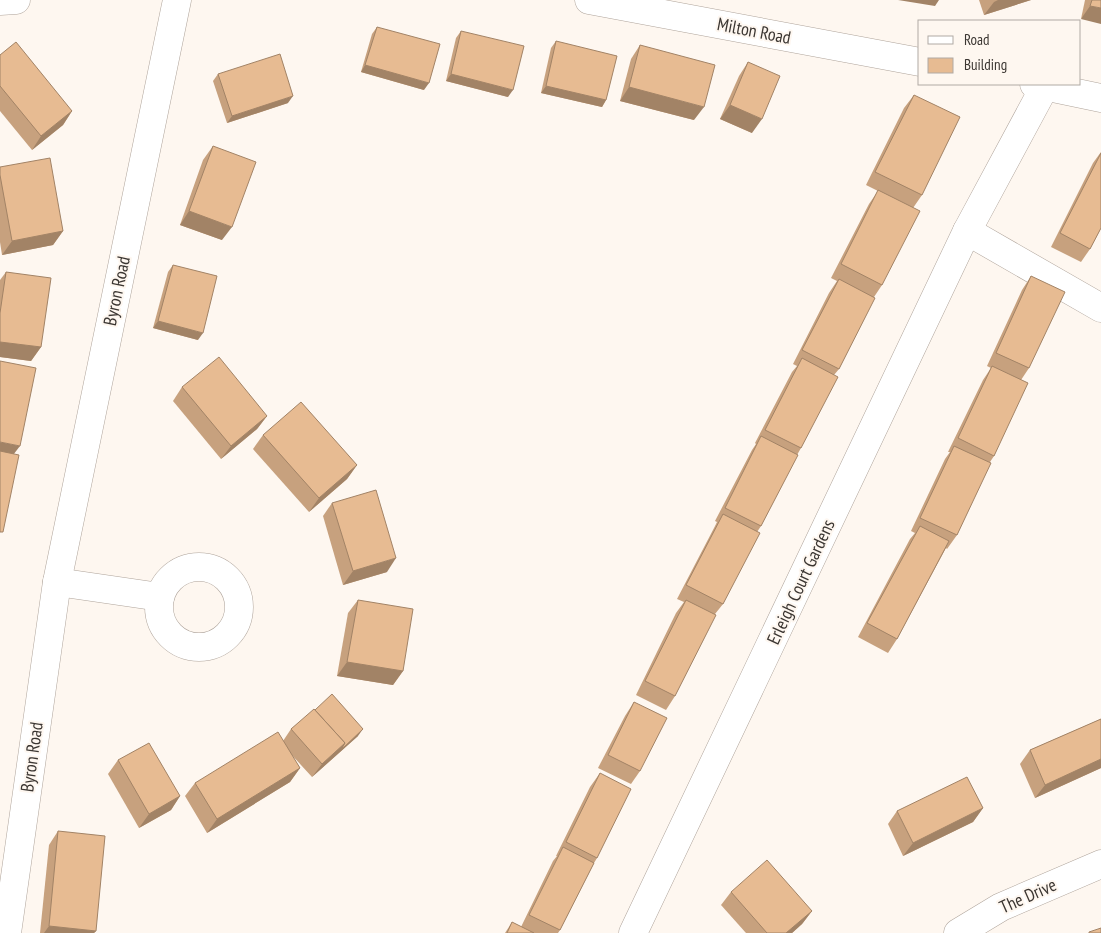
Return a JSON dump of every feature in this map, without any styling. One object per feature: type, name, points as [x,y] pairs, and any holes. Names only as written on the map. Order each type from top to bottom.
[{"type":"street","points":[[0,1],[16,0]]},
{"type":"street","name":"Byron Road","points":[[7,933],[57,582],[176,0]]},
{"type":"street","name":"Milton Road","points":[[588,0],[918,62]]},
{"type":"street","name":"Erleigh Court Gardens","points":[[633,933],[1039,85],[1101,98]]},
{"type":"street","points":[[968,231],[1101,308]]},
{"type":"street","points":[[57,582],[160,597]]},
{"type":"street","name":"The Drive","points":[[958,933],[1001,907],[1101,864]]},
{"type":"building","points":[[1092,0],[1101,0],[1101,8],[1090,6]]},
{"type":"building","points":[[377,27],[440,44],[429,83],[365,65]]},
{"type":"building","points":[[461,31],[524,46],[513,90],[451,74]]},
{"type":"building","points":[[556,41],[617,56],[606,100],[546,86]]},
{"type":"building","points":[[16,42],[72,111],[41,136],[0,86],[0,55]]},
{"type":"building","points":[[640,45],[715,65],[704,107],[629,87]]},
{"type":"building","points":[[280,54],[293,96],[232,116],[218,74]]},
{"type":"building","points":[[748,62],[780,76],[762,119],[730,105]]},
{"type":"building","points":[[914,95],[960,117],[922,195],[875,172]]},
{"type":"building","points":[[213,146],[256,162],[232,227],[189,211]]},
{"type":"building","points":[[1101,153],[1101,228],[1090,249],[1060,233]]},
{"type":"building","points":[[50,158],[63,231],[12,241],[0,167]]},
{"type":"building","points":[[878,190],[920,211],[882,285],[841,264]]},
{"type":"building","points":[[173,265],[217,276],[203,333],[158,321]]},
{"type":"building","points":[[6,272],[51,278],[41,347],[0,342],[0,313]]},
{"type":"building","points":[[1031,276],[1065,292],[1029,368],[996,353]]},
{"type":"building","points":[[839,279],[875,298],[839,369],[802,350]]},
{"type":"building","points":[[219,357],[267,416],[231,446],[182,387]]},
{"type":"building","points":[[802,358],[838,377],[801,448],[765,430]]},
{"type":"building","points":[[0,361],[36,368],[20,446],[0,442]]},
{"type":"building","points":[[992,366],[1028,383],[994,456],[958,438]]},
{"type":"building","points":[[301,402],[357,465],[319,498],[263,435]]},
{"type":"building","points":[[761,436],[798,455],[761,526],[725,508]]},
{"type":"building","points":[[954,446],[991,463],[957,535],[920,518]]},
{"type":"building","points":[[0,451],[19,455],[3,532],[0,532]]},
{"type":"building","points":[[376,490],[396,558],[353,571],[332,503]]},
{"type":"building","points":[[723,514],[760,533],[723,604],[686,585]]},
{"type":"building","points":[[920,526],[949,541],[897,639],[867,623]]},
{"type":"building","points":[[358,600],[413,609],[403,671],[347,662]]},
{"type":"building","points":[[686,600],[716,615],[675,696],[645,681]]},
{"type":"building","points":[[332,694],[363,729],[341,750],[345,743],[315,710]]},
{"type":"building","points":[[634,702],[667,718],[640,771],[608,755]]},
{"type":"building","points":[[314,709],[345,743],[322,764],[291,729]]},
{"type":"building","points":[[1101,719],[1101,759],[1045,785],[1030,750]]},
{"type":"building","points":[[278,732],[300,768],[217,819],[195,783]]},
{"type":"building","points":[[149,743],[180,796],[149,814],[118,760]]},
{"type":"building","points":[[600,773],[631,789],[597,858],[566,842]]},
{"type":"building","points":[[967,777],[983,808],[913,843],[897,811]]},
{"type":"building","points":[[58,831],[105,836],[96,931],[49,926]]},
{"type":"building","points":[[563,847],[594,863],[560,930],[529,915]]},
{"type":"building","points":[[767,860],[812,911],[786,933],[767,933],[731,892]]},
{"type":"building","points":[[512,922],[534,933],[507,933]]},
{"type":"building","points":[[1101,928],[1101,933],[1089,933],[1089,932]]}]
